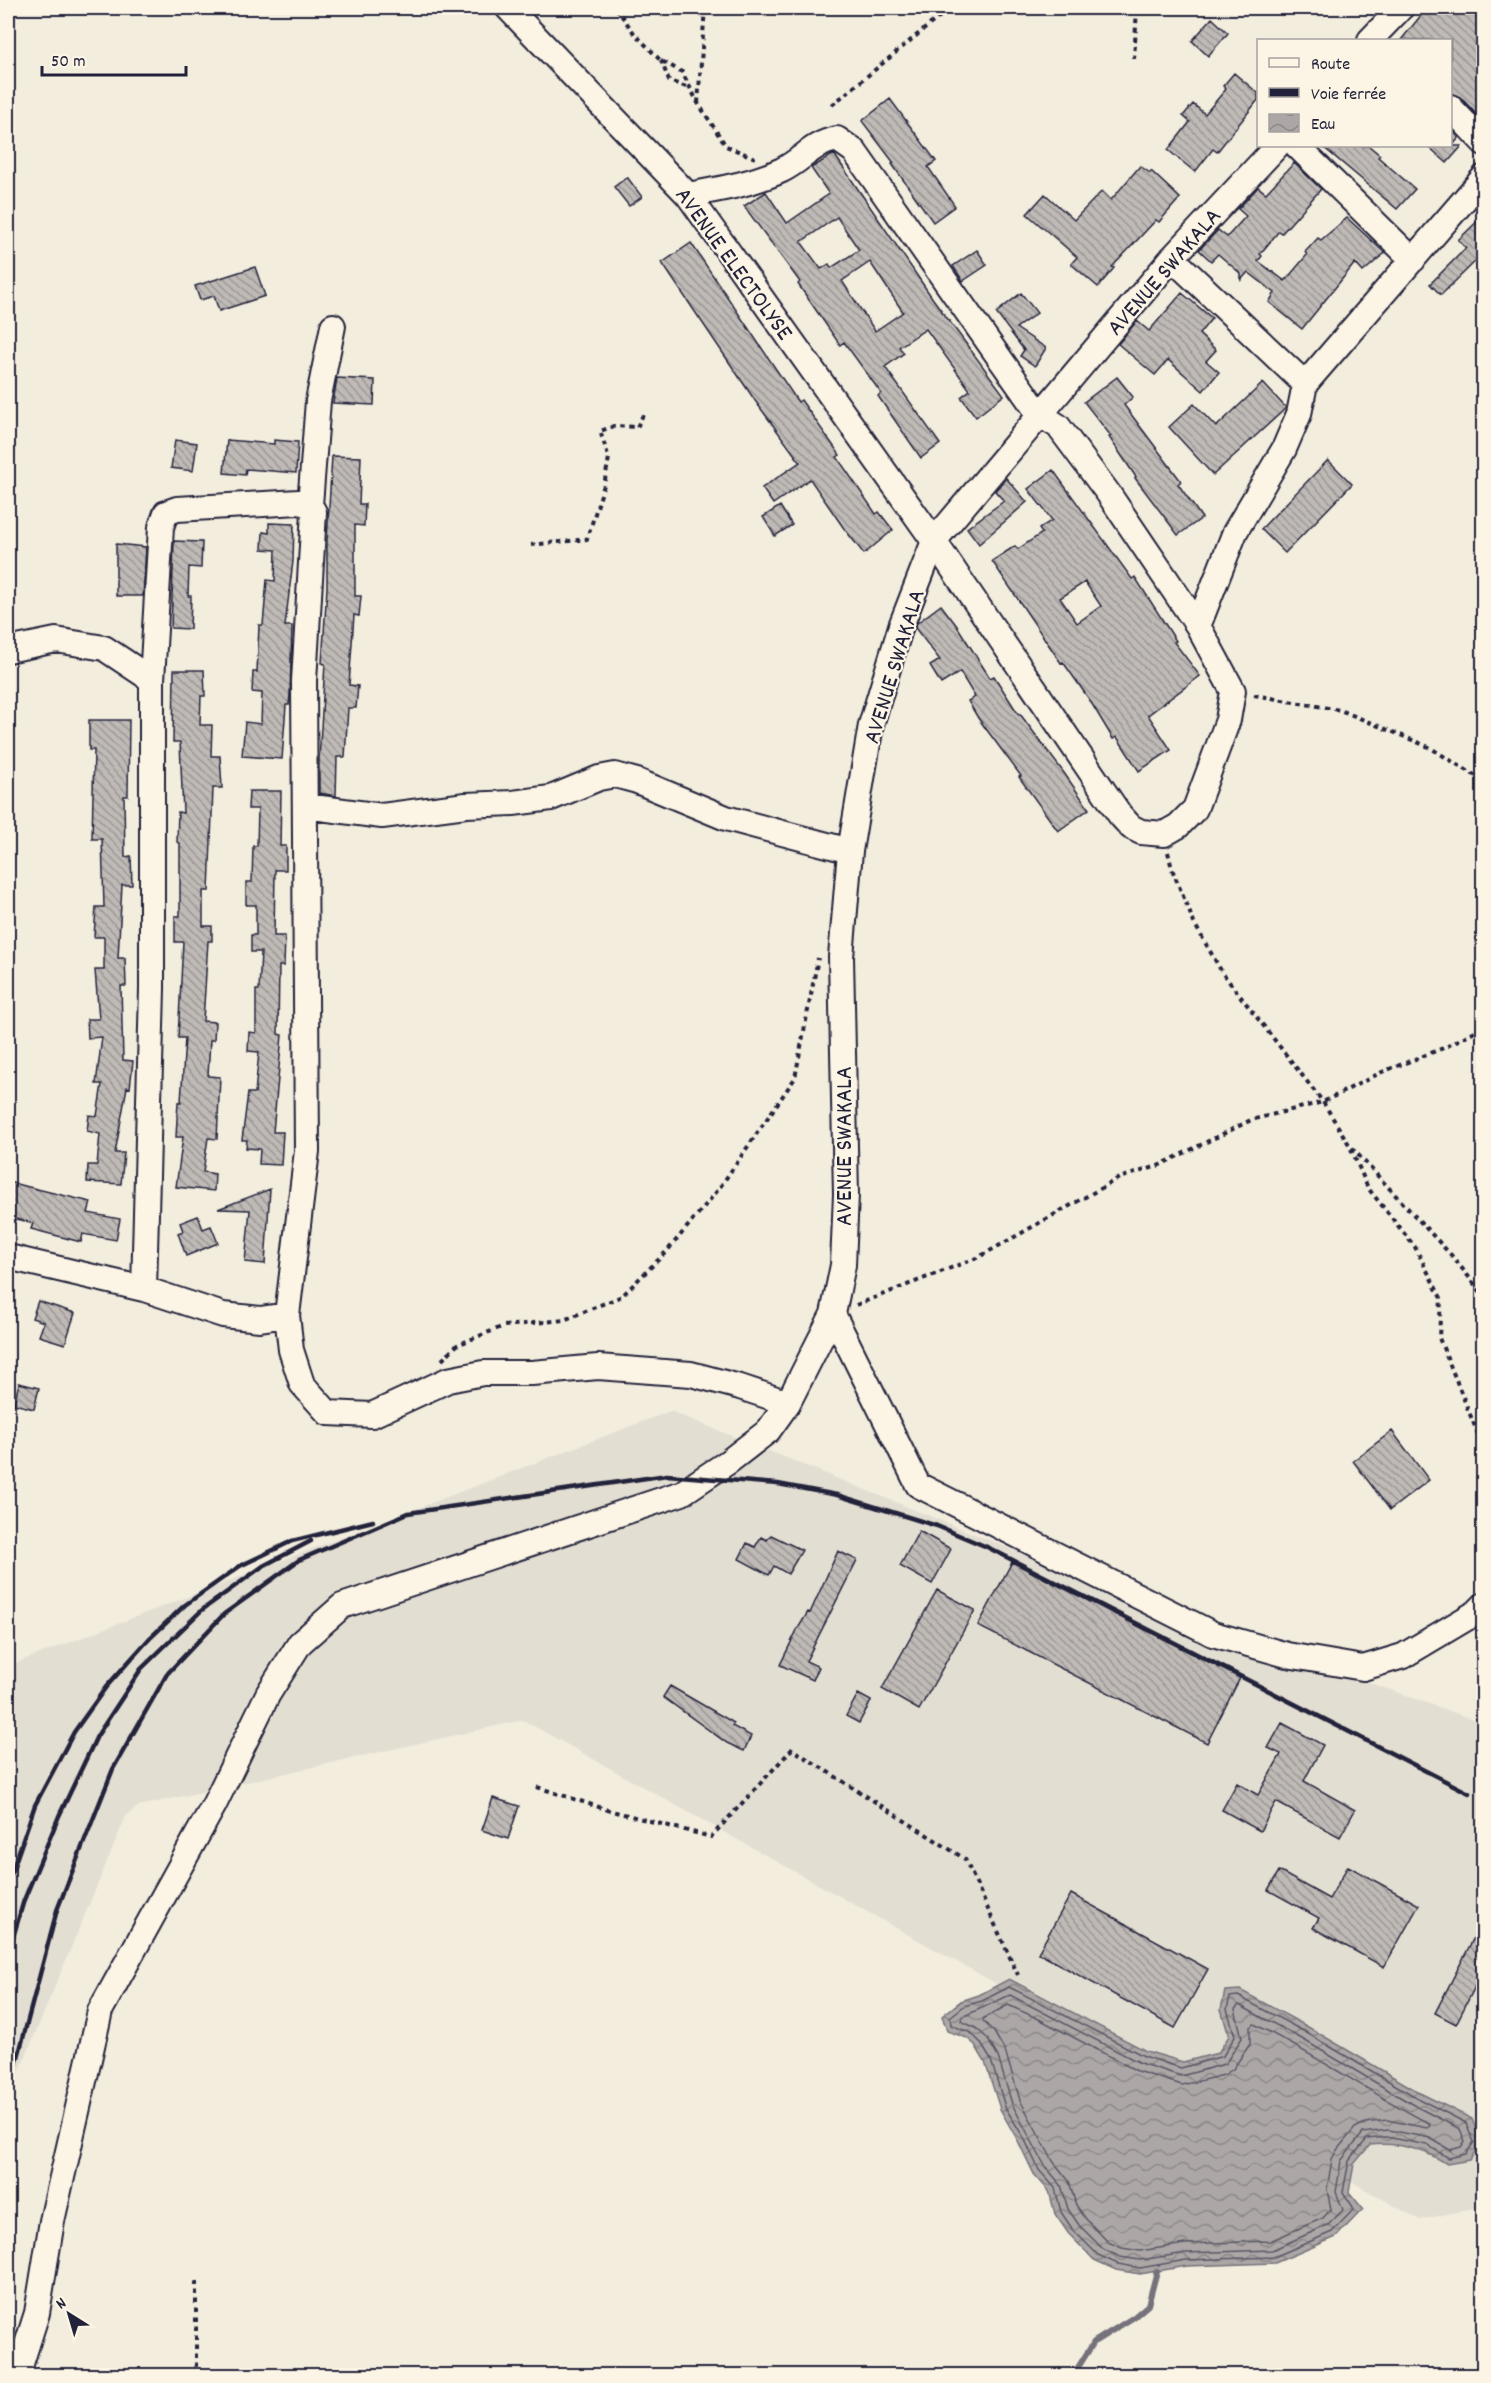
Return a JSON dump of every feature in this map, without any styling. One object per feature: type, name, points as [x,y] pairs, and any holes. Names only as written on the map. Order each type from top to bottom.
[{"type":"street","name":"AVENUE ELECTOLYSE","points":[[508,8],[688,195],[934,541],[1120,816],[1131,827],[1141,832],[1164,834]]},
{"type":"street","points":[[1380,37],[1401,8]]},
{"type":"street","points":[[1452,109],[1484,143]]},
{"type":"street","points":[[688,195],[740,186],[784,169],[821,142],[837,139],[854,152],[1039,414],[1058,426],[1077,450],[1198,626],[1233,692],[1228,720],[1195,809],[1178,826],[1164,834]]},
{"type":"street","name":"AVENUE SWAKALA","points":[[17,2376],[37,2313],[55,2211],[100,2011],[214,1805],[268,1694],[300,1643],[342,1606],[682,1493],[768,1431],[788,1403],[833,1314],[843,1264],[846,1194],[841,957],[850,851],[871,725],[901,626],[934,541],[1172,258],[1276,147]]},
{"type":"street","points":[[1298,147],[1413,261]]},
{"type":"street","points":[[1198,626],[1235,532],[1284,449],[1299,414],[1305,384],[1484,177]]},
{"type":"street","points":[[1172,258],[1305,384]]},
{"type":"street","points":[[310,506],[318,401],[333,326]]},
{"type":"street","points":[[144,1289],[152,989],[152,680],[162,527],[166,513],[177,509],[299,502],[310,506],[314,512],[304,681],[307,1151],[287,1315],[291,1350],[302,1384],[328,1413],[372,1414],[448,1380],[483,1373],[532,1373],[598,1367],[691,1374],[788,1403]]},
{"type":"street","points":[[8,650],[56,640],[104,648],[152,680]]},
{"type":"street","points":[[305,806],[382,816],[466,805],[513,803],[551,798],[599,778],[615,775],[637,781],[726,818],[850,851]]},
{"type":"street","points":[[8,1257],[144,1289],[223,1315],[260,1319],[287,1315]]},
{"type":"street","points":[[833,1314],[918,1485],[1213,1634],[1287,1655],[1363,1668],[1403,1656],[1477,1612],[1484,1605]]},
{"type":"path","points":[[616,8],[634,33],[660,60],[682,72],[698,103],[726,146],[784,169]]},
{"type":"path","points":[[698,103],[705,8]]},
{"type":"path","points":[[832,105],[950,8]]},
{"type":"path","points":[[1134,59],[1137,8]]},
{"type":"path","points":[[660,60],[669,81],[690,88]]},
{"type":"path","points":[[531,545],[587,539],[604,485],[609,458],[600,431],[614,426],[637,428],[644,412]]},
{"type":"path","points":[[1233,692],[1340,710],[1429,747],[1484,781]]},
{"type":"path","points":[[1164,834],[1172,868],[1194,923],[1223,974],[1323,1102],[1350,1146],[1368,1188],[1415,1247],[1441,1298],[1439,1338],[1480,1438],[1484,1459]]},
{"type":"path","points":[[435,1366],[457,1345],[504,1326],[564,1320],[622,1296],[668,1250],[718,1190],[795,1078],[819,952]]},
{"type":"path","points":[[833,1314],[979,1257],[1119,1178],[1158,1166],[1251,1120],[1323,1102],[1382,1072],[1446,1047],[1484,1026]]},
{"type":"path","points":[[1350,1146],[1452,1256],[1484,1296]]},
{"type":"path","points":[[537,1787],[608,1810],[711,1837],[792,1749],[965,1859],[1018,1975]]},
{"type":"path","points":[[196,2277],[196,2376]]},
{"type":"shaded area","points":[[670,1411],[1135,1599],[1483,1723],[1483,2206],[1420,2220],[523,1720],[139,1806],[126,1816],[8,2099],[8,1666]]},
{"type":"water","points":[[1009,1979],[1146,2051],[1183,2062],[1218,2053],[1229,2036],[1221,2009],[1225,1991],[1240,1990],[1424,2095],[1472,2119],[1481,2142],[1470,2160],[1447,2164],[1429,2154],[1410,2148],[1381,2144],[1370,2145],[1354,2164],[1349,2192],[1363,2209],[1336,2237],[1275,2263],[1187,2266],[1140,2274],[1116,2270],[1094,2260],[1068,2233],[1055,2214],[1049,2191],[1034,2174],[1000,2109],[985,2062],[975,2045],[967,2038],[947,2031],[942,2016],[961,2001],[979,1995]]},
{"type":"building","points":[[1427,8],[1484,8],[1484,111],[1479,117],[1460,97],[1452,94],[1452,39],[1402,39]]},
{"type":"building","points":[[1212,18],[1228,33],[1208,56],[1192,41]]},
{"type":"building","points":[[1234,73],[1257,92],[1257,101],[1217,152],[1213,149],[1195,172],[1168,150],[1190,122],[1183,116],[1193,104],[1205,114],[1226,89],[1223,86]]},
{"type":"building","points":[[890,99],[936,161],[928,167],[955,206],[933,222],[892,164],[894,163],[862,121]]},
{"type":"building","points":[[1452,130],[1459,138],[1452,146]]},
{"type":"building","points":[[1462,146],[1447,163],[1429,147]]},
{"type":"building","points":[[1323,147],[1370,147],[1380,155],[1378,157],[1415,189],[1397,209]]},
{"type":"building","points":[[834,154],[933,299],[1004,395],[976,417],[961,397],[970,390],[926,329],[899,347],[904,353],[885,367],[940,444],[921,458],[878,396],[881,393],[844,342],[840,345],[798,284],[800,282],[744,206],[766,192],[787,223],[829,194],[811,168]],"holes":[[[837,217],[859,250],[831,268],[829,264],[821,269],[801,242]],[[870,262],[903,312],[875,331],[842,281]]]},
{"type":"building","points":[[1294,163],[1321,189],[1282,233],[1279,231],[1260,254],[1262,256],[1258,261],[1285,281],[1318,238],[1321,240],[1347,218],[1385,253],[1363,272],[1355,263],[1302,329],[1269,302],[1275,293],[1248,272],[1241,280],[1241,274],[1218,254],[1211,261],[1199,250],[1218,230],[1227,237],[1246,216],[1238,209],[1258,187],[1266,193]]},
{"type":"building","points":[[1140,166],[1150,173],[1151,171],[1180,198],[1159,222],[1156,220],[1112,267],[1114,268],[1098,287],[1071,264],[1077,257],[1027,214],[1045,194],[1074,220],[1102,191],[1111,200]]},
{"type":"building","points":[[627,177],[642,197],[629,206],[614,187]]},
{"type":"building","points":[[1484,215],[1484,253],[1441,295],[1430,284],[1466,248],[1458,240]]},
{"type":"building","points":[[691,243],[798,402],[801,400],[840,455],[837,457],[876,514],[879,512],[893,530],[864,554],[810,479],[773,504],[762,488],[800,462],[756,402],[662,263]]},
{"type":"building","points":[[977,250],[987,265],[963,281],[953,266]]},
{"type":"building","points":[[255,267],[265,296],[219,311],[214,296],[200,300],[195,286]]},
{"type":"building","points":[[1021,293],[1037,313],[1016,328],[1046,348],[1035,366],[1020,356],[1024,350],[996,313]]},
{"type":"building","points":[[1182,293],[1212,318],[1199,334],[1216,350],[1206,361],[1219,372],[1203,391],[1168,360],[1155,375],[1118,344],[1137,321],[1149,331]]},
{"type":"building","points":[[1117,377],[1133,397],[1124,405],[1181,481],[1178,484],[1202,518],[1178,535],[1135,478],[1109,437],[1111,436],[1084,402]]},
{"type":"building","points":[[337,378],[375,380],[374,405],[333,403]]},
{"type":"building","points":[[1263,383],[1286,408],[1213,475],[1169,427],[1194,404],[1216,427]]},
{"type":"building","points":[[175,440],[197,443],[193,471],[171,468]]},
{"type":"building","points":[[227,440],[274,444],[274,440],[298,442],[296,473],[246,469],[245,475],[224,473]]},
{"type":"building","points":[[332,456],[361,457],[359,504],[365,504],[364,526],[355,525],[355,596],[361,596],[359,616],[354,615],[349,685],[358,686],[356,708],[348,708],[345,757],[337,757],[336,796],[319,793],[325,664],[322,663]]},
{"type":"building","points":[[1328,460],[1352,484],[1285,553],[1261,529]]},
{"type":"building","points":[[1053,470],[1132,579],[1135,577],[1176,641],[1174,642],[1200,676],[1148,715],[1171,750],[1139,771],[1117,737],[1113,739],[1089,699],[1063,662],[1061,663],[992,561],[1015,546],[1018,549],[1042,533],[1039,529],[1052,520],[1028,489]],"holes":[[[1085,582],[1101,606],[1077,623],[1060,598]]]},
{"type":"building","points":[[1006,478],[1027,502],[979,544],[967,528],[1004,501],[995,491]]},
{"type":"building","points":[[780,506],[792,525],[775,536],[763,517]]},
{"type":"building","points":[[269,523],[294,524],[293,561],[285,626],[292,626],[290,694],[289,705],[286,705],[282,759],[242,756],[245,722],[261,724],[262,693],[252,692],[253,672],[257,672],[259,625],[263,625],[267,580],[275,581],[276,550],[262,549],[263,532],[269,533]]},
{"type":"building","points":[[174,541],[202,542],[201,568],[189,567],[190,629],[171,628]]},
{"type":"building","points":[[116,544],[146,547],[143,596],[116,596]]},
{"type":"building","points":[[941,605],[990,678],[994,676],[1019,715],[1089,809],[1058,831],[978,718],[968,701],[975,697],[960,672],[941,684],[930,666],[940,660],[915,628],[917,623]]},
{"type":"building","points":[[174,670],[204,670],[205,696],[201,696],[200,725],[212,725],[211,756],[220,756],[222,788],[213,788],[209,891],[203,891],[203,926],[212,926],[212,941],[208,941],[203,1021],[215,1022],[214,1040],[210,1040],[208,1076],[220,1077],[217,1139],[208,1138],[203,1172],[215,1174],[214,1191],[176,1187],[183,1137],[176,1137],[178,1102],[181,1102],[185,1038],[178,1038],[183,942],[175,942],[175,916],[180,916],[178,812],[183,813],[180,742],[173,742]]},
{"type":"building","points":[[89,720],[129,720],[128,796],[124,796],[125,857],[131,856],[132,885],[122,885],[118,958],[125,958],[126,986],[121,986],[123,1060],[133,1061],[130,1088],[127,1087],[115,1153],[124,1153],[121,1184],[87,1182],[88,1165],[97,1165],[100,1134],[87,1131],[89,1115],[97,1116],[102,1084],[96,1084],[102,1037],[88,1038],[87,1019],[99,1019],[95,970],[104,970],[104,937],[94,937],[96,907],[104,907],[102,839],[92,839],[94,750],[89,750]]},
{"type":"building","points":[[249,791],[281,791],[280,846],[286,846],[286,870],[275,870],[274,936],[285,936],[284,966],[279,966],[278,1034],[282,1035],[273,1132],[283,1132],[281,1165],[259,1164],[260,1149],[246,1148],[247,1140],[242,1140],[248,1093],[255,1093],[259,1052],[248,1051],[249,1032],[256,1033],[256,990],[259,990],[261,952],[251,952],[251,935],[256,935],[256,905],[246,905],[246,882],[252,882],[253,846],[257,846],[258,809],[248,809]]},
{"type":"building","points":[[8,1182],[91,1202],[88,1213],[120,1219],[116,1240],[83,1234],[81,1242],[31,1229],[33,1223],[8,1217]]},
{"type":"building","points":[[270,1189],[265,1264],[245,1262],[250,1210],[218,1209]]},
{"type":"building","points":[[198,1216],[203,1229],[211,1226],[218,1243],[186,1256],[178,1233],[183,1231],[180,1223]]},
{"type":"building","points":[[38,1301],[75,1313],[65,1344],[39,1336],[44,1322],[32,1318]]},
{"type":"building","points":[[19,1383],[39,1388],[34,1409],[14,1404]]},
{"type":"building","points":[[1392,1431],[1429,1480],[1390,1510],[1353,1461]]},
{"type":"building","points":[[919,1531],[951,1549],[932,1584],[900,1566]]},
{"type":"building","points":[[771,1535],[802,1550],[788,1574],[774,1566],[769,1575],[739,1559],[747,1543],[755,1547],[761,1537],[767,1540]]},
{"type":"building","points":[[838,1551],[857,1560],[806,1661],[819,1667],[813,1680],[780,1665],[797,1630],[808,1612],[810,1613]]},
{"type":"building","points":[[1012,1562],[1240,1678],[1207,1743],[978,1626]]},
{"type":"building","points":[[937,1590],[975,1610],[919,1710],[882,1689]]},
{"type":"building","points":[[670,1686],[734,1723],[732,1726],[751,1736],[744,1751],[727,1743],[663,1697]]},
{"type":"building","points":[[858,1694],[871,1701],[859,1723],[846,1716]]},
{"type":"building","points":[[1282,1723],[1323,1745],[1304,1781],[1355,1810],[1340,1837],[1276,1802],[1260,1831],[1222,1810],[1237,1783],[1258,1795],[1281,1754],[1268,1748]]},
{"type":"building","points":[[493,1798],[519,1806],[508,1839],[482,1830]]},
{"type":"building","points":[[1348,1866],[1419,1905],[1384,1967],[1313,1928],[1319,1918],[1268,1890],[1279,1871],[1329,1899]]},
{"type":"building","points":[[1071,1894],[1208,1969],[1175,2028],[1038,1953]]},
{"type":"building","points":[[1484,1918],[1484,1969],[1456,2024],[1435,2013]]},
{"type":"waterway","points":[[1062,2376],[1077,2369],[1094,2342],[1134,2317],[1148,2305],[1157,2271]]},
{"type":"railway","points":[[8,2095],[57,1910],[113,1769],[167,1674],[224,1614],[299,1560],[408,1513],[667,1475],[778,1484],[837,1495],[937,1526],[987,1547],[1469,1793]]},
{"type":"railway","points":[[8,1883],[35,1805],[74,1732],[106,1687],[149,1639],[185,1605],[240,1566],[292,1541],[373,1521]]},
{"type":"railway","points":[[8,1954],[24,1900],[59,1816],[97,1736],[141,1669],[202,1610],[263,1566],[311,1541]]}]
